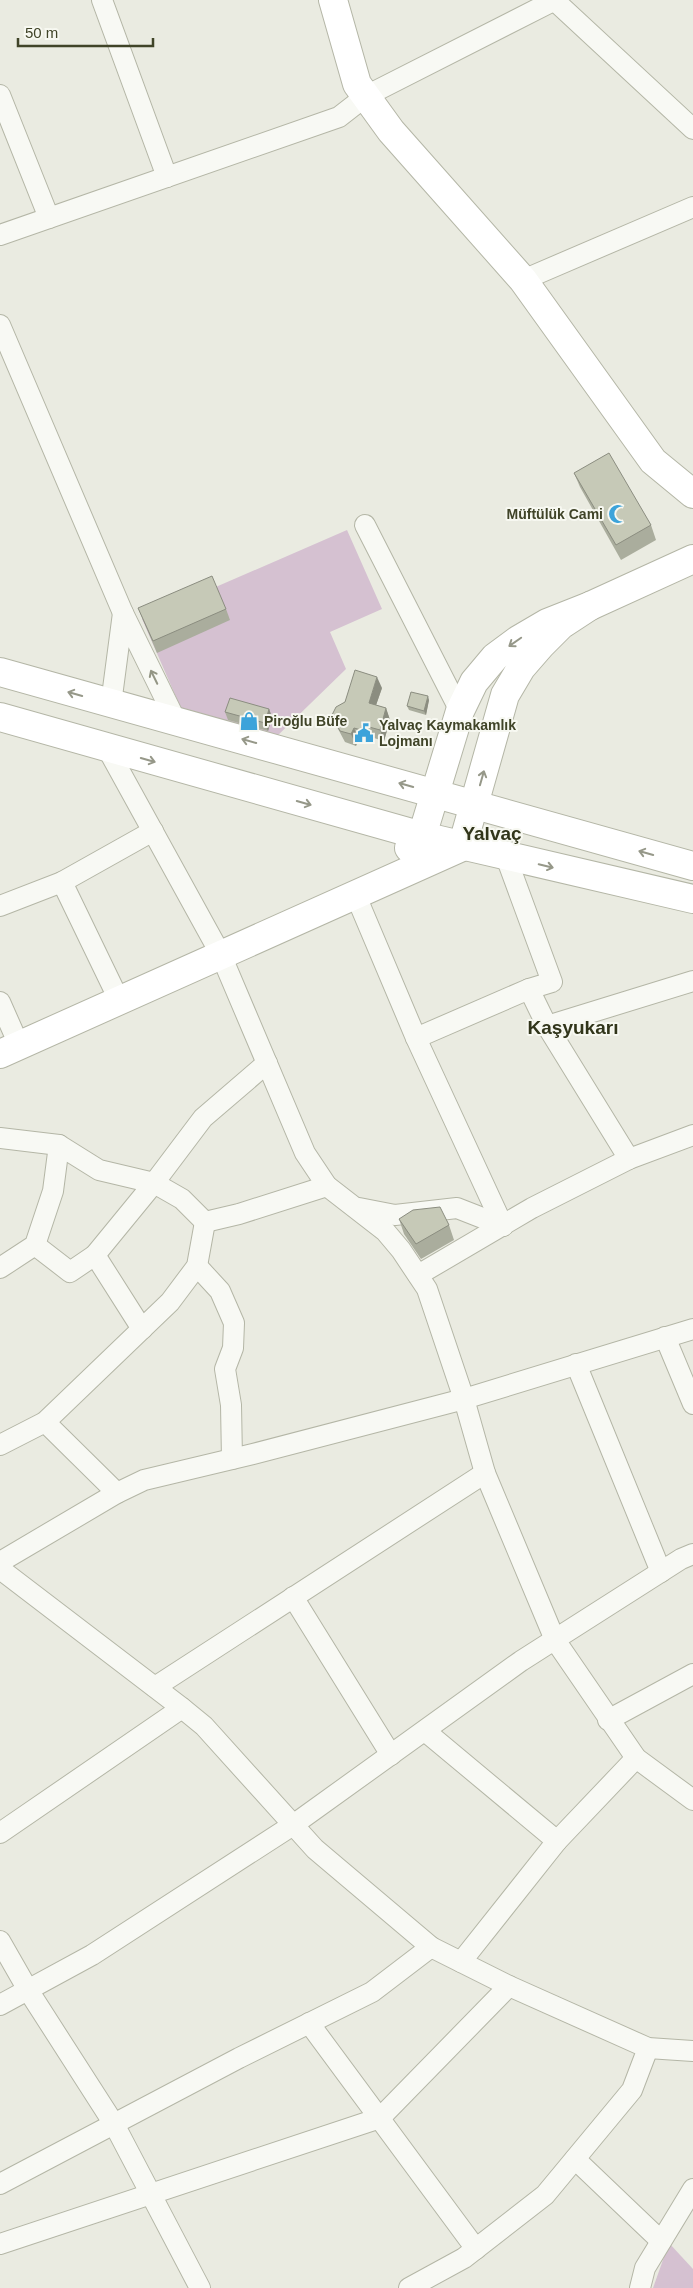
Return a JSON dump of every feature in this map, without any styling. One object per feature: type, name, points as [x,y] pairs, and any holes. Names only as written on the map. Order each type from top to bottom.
[{"type":"street","points":[[102,0],[167,177]]},
{"type":"street","points":[[333,0],[357,84],[391,131],[523,280],[653,461],[693,494]]},
{"type":"street","points":[[0,235],[340,117],[366,96],[554,0],[693,129]]},
{"type":"street","points":[[0,95],[49,218]]},
{"type":"street","points":[[523,280],[693,207]]},
{"type":"street","points":[[2,333],[123,613],[176,721]]},
{"type":"street","points":[[365,525],[460,711]]},
{"type":"street","points":[[356,896],[422,836],[460,711],[474,682],[495,657],[518,640],[547,623],[693,560]]},
{"type":"street","points":[[0,1002],[10,1050],[462,847],[505,695],[521,668],[541,645],[562,625],[590,606]]},
{"type":"street","points":[[111,704],[123,613]]},
{"type":"street","points":[[0,672],[693,866]]},
{"type":"street","points":[[0,717],[462,847],[693,899]]},
{"type":"street","points":[[107,748],[221,955],[305,1153],[328,1186],[385,1231],[401,1250],[426,1289],[464,1399],[485,1472],[554,1640],[636,1758],[689,1794]]},
{"type":"street","points":[[0,906],[62,882],[153,832]]},
{"type":"street","points":[[416,1038],[529,989],[552,982],[506,857]]},
{"type":"street","points":[[62,882],[119,1000]]},
{"type":"street","points":[[356,896],[416,1038],[503,1226]]},
{"type":"street","points":[[547,1026],[693,981]]},
{"type":"street","points":[[529,989],[547,1026],[629,1158]]},
{"type":"street","points":[[35,1245],[70,1272],[95,1255],[154,1183],[203,1118],[266,1062]]},
{"type":"street","points":[[418,1275],[503,1226],[629,1158],[684,1140],[693,1134]]},
{"type":"street","points":[[0,1138],[59,1145],[98,1170],[154,1183],[182,1199],[206,1222]]},
{"type":"street","points":[[0,1268],[35,1245],[53,1192],[59,1145]]},
{"type":"street","points":[[206,1222],[328,1186]]},
{"type":"street","points":[[355,1207],[395,1215],[457,1208],[503,1226]]},
{"type":"street","points":[[4,1437],[45,1422],[170,1302],[197,1266],[206,1222]]},
{"type":"street","points":[[95,1255],[142,1329]]},
{"type":"street","points":[[197,1266],[220,1291],[234,1323],[233,1348],[225,1369],[231,1405],[232,1459]]},
{"type":"street","points":[[0,1562],[117,1493],[144,1480],[464,1399],[693,1329]]},
{"type":"street","points":[[665,1337],[693,1404]]},
{"type":"street","points":[[576,1364],[661,1572]]},
{"type":"street","points":[[45,1422],[117,1493]]},
{"type":"street","points":[[155,1687],[485,1472]]},
{"type":"street","points":[[0,2005],[92,1956],[293,1825],[521,1661],[661,1572],[693,1554]]},
{"type":"street","points":[[0,1569],[204,1726],[315,1849],[431,1948],[509,1986],[648,2048],[693,2051]]},
{"type":"street","points":[[293,1597],[391,1755]]},
{"type":"street","points":[[608,1720],[693,1674]]},
{"type":"street","points":[[0,1833],[182,1708]]},
{"type":"street","points":[[425,1731],[556,1842]]},
{"type":"street","points":[[461,1962],[556,1842],[636,1758]]},
{"type":"street","points":[[0,1941],[28,1990],[114,2124],[200,2288]]},
{"type":"street","points":[[0,2184],[372,1992],[431,1948]]},
{"type":"street","points":[[0,2244],[149,2193],[380,2118],[509,1986]]},
{"type":"street","points":[[309,2023],[476,2249]]},
{"type":"street","points":[[409,2288],[464,2258],[545,2195],[632,2090],[648,2048]]},
{"type":"street","points":[[575,2159],[661,2241]]},
{"type":"street","points":[[640,2288],[645,2268],[693,2188]]},
{"type":"shaded area","points":[[347,530],[382,609],[330,632],[346,669],[273,740],[183,713],[142,619]]},
{"type":"shaded area","points":[[669,2243],[693,2269],[693,2288],[653,2288]]},
{"type":"building","name":"Müftülük Cami","points":[[609,453],[651,525],[616,545],[574,473]]},
{"type":"building","points":[[212,576],[226,609],[153,641],[138,608]]},
{"type":"building","name":"Yalvaç Kaymakamlık Lojmanı","points":[[355,670],[377,677],[369,703],[386,708],[380,730],[362,725],[361,730],[354,728],[351,734],[340,731],[332,715],[336,707],[345,702]]},
{"type":"building","points":[[411,692],[428,696],[424,711],[407,706]]},
{"type":"building","points":[[230,698],[269,709],[265,723],[225,712]]},
{"type":"building","points":[[440,1207],[449,1225],[416,1244],[399,1219],[413,1210]]},
{"type":"place","name":"Müftülük Cami","points":[[618,514]]},
{"type":"place","name":"Piroğlu Büfe","points":[[249,721]]},
{"type":"place","name":"Yalvaç Kaymakamlık Lojmanı","points":[[364,733]]},
{"type":"district","name":"Yalvaç","points":[[492,833]]},
{"type":"district","name":"Kaşyukarı","points":[[573,1027]]}]
